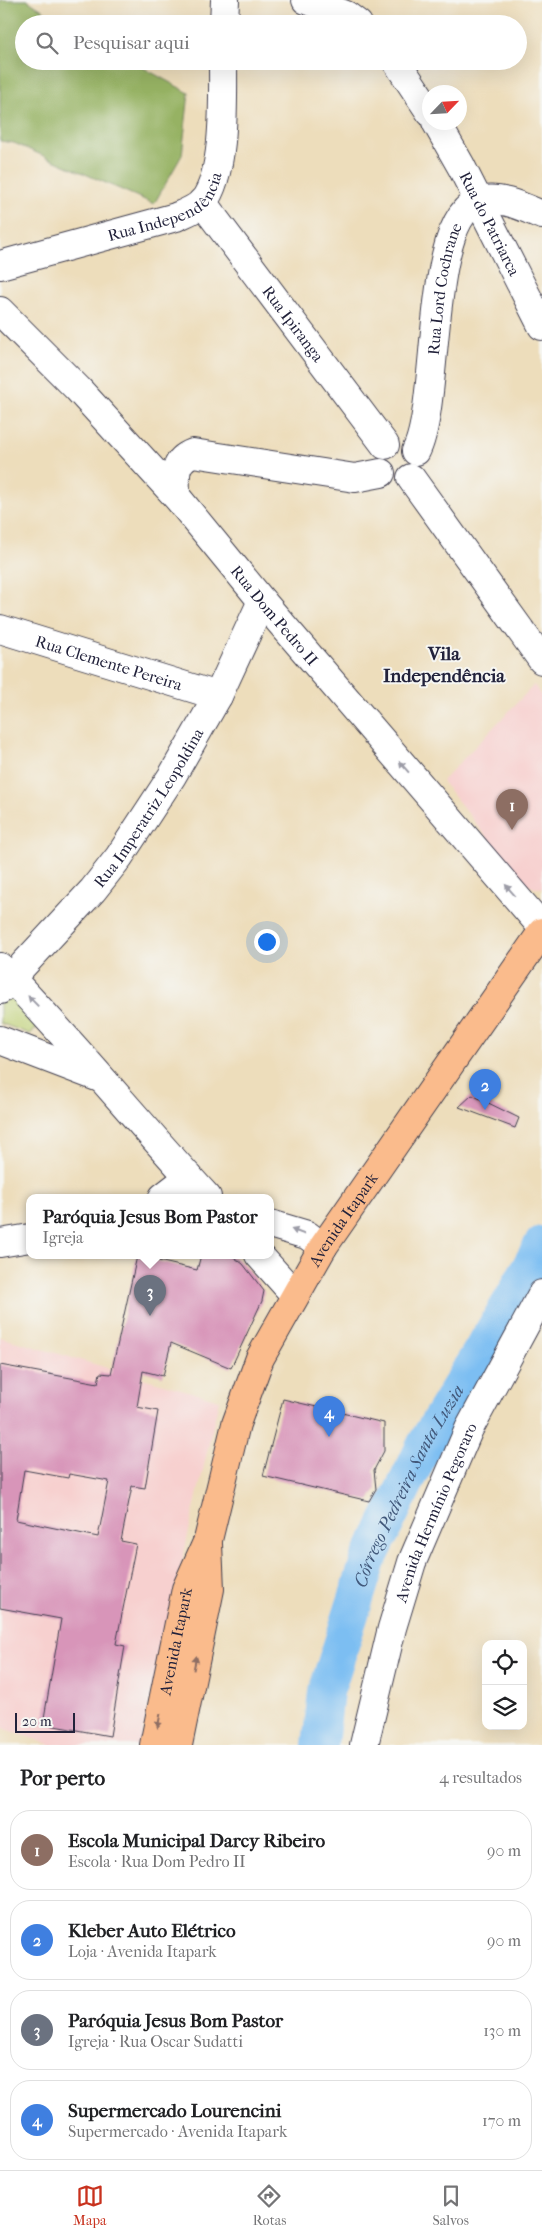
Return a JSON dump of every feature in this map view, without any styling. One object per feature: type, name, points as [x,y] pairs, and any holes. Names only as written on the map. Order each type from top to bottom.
[{"type":"main road","name":"Avenida Itapark","points":[[154,1745],[186,1589],[208,1540],[236,1424],[245,1394],[260,1358],[294,1294],[323,1247],[542,932]]},
{"type":"main road","name":"Avenida Itapark","points":[[178,1745],[210,1589],[208,1540]]},
{"type":"street","points":[[306,0],[346,15]]},
{"type":"street","name":"Rua Independência","points":[[0,265],[176,217],[202,202],[213,184],[222,133],[223,70]]},
{"type":"street","points":[[402,70],[422,100]]},
{"type":"street","name":"Rua do Patriarca","points":[[440,130],[479,201],[542,326]]},
{"type":"street","points":[[479,201],[490,200],[509,203],[542,215]]},
{"type":"street","name":"Rua Lord Cochrane","points":[[416,451],[425,426],[435,328],[447,251],[457,220],[464,210],[479,201]]},
{"type":"street","name":"Rua Ipiranga","points":[[202,202],[385,445]]},
{"type":"street","name":"Rua Dom Pedro II","points":[[0,311],[78,389],[176,496],[262,601],[542,927]]},
{"type":"street","points":[[402,441],[408,442],[416,451],[419,465],[411,478],[402,482],[392,482],[381,473],[377,461],[378,455],[385,445],[402,441]]},
{"type":"street","points":[[176,496],[176,467],[183,457],[193,453],[355,478],[369,477],[381,473]]},
{"type":"street","points":[[411,478],[542,660]]},
{"type":"street","name":"Rua Imperatriz Leopoldina","points":[[4,978],[93,890],[119,856],[172,776],[218,696],[262,601]]},
{"type":"street","name":"Rua Clemente Pereira","points":[[0,629],[218,696]]},
{"type":"street","points":[[4,978],[52,1020],[99,1078],[204,1194]]},
{"type":"street","points":[[31,1052],[45,1047],[50,1042],[54,1035],[52,1020]]},
{"type":"street","points":[[0,1040],[99,1078]]},
{"type":"street","points":[[167,1194],[189,1177]]},
{"type":"street","points":[[274,1225],[307,1235],[323,1247]]},
{"type":"street","points":[[0,1243],[26,1239]]},
{"type":"street","points":[[263,1259],[294,1294]]},
{"type":"street","name":"Avenida Hermínio Pegoraro","points":[[364,1745],[392,1628],[412,1562],[469,1429],[542,1294]]},
{"type":"shaded area","points":[[534,685],[542,697],[542,888],[534,888],[521,880],[442,781]]},
{"type":"shaded area","points":[[0,1337],[219,1400],[140,1745],[51,1745],[0,1727]]},
{"type":"green space","points":[[0,0],[27,0],[50,15],[15,15],[15,70],[147,70],[189,93],[182,155],[154,204],[14,143],[0,141]]},
{"type":"green space","points":[[10,989],[39,1026],[30,1034],[0,1023],[0,1000]]},
{"type":"building","points":[[472,1095],[519,1118],[515,1128],[459,1107]]},
{"type":"building","points":[[136,1259],[150,1259],[197,1270],[200,1259],[236,1259],[243,1264],[264,1291],[262,1301],[231,1368],[171,1343],[163,1376],[143,1371],[137,1407],[158,1411],[145,1488],[132,1486],[121,1541],[136,1544],[116,1644],[125,1646],[110,1736],[43,1724],[61,1619],[0,1608],[0,1365],[98,1383],[100,1373],[111,1374]],"holes":[[[24,1470],[68,1478],[69,1474],[109,1481],[98,1537],[16,1520]]]},
{"type":"building","points":[[283,1399],[384,1423],[384,1451],[374,1470],[376,1489],[369,1501],[263,1476]]},
{"type":"waterway","name":"Córrego Pedreira Santa Luzia","points":[[320,1745],[326,1692],[368,1561],[425,1444],[512,1299],[542,1244]]},
{"type":"place","name":"Escola Municipal Darcy Ribeiro","points":[[512,830]]},
{"type":"place","name":"Kleber Auto Elétrico","points":[[485,1110]]},
{"type":"place","name":"Paróquia Jesus Bom Pastor","points":[[150,1316]]},
{"type":"place","name":"Supermercado Lourencini","points":[[329,1437]]},
{"type":"district","name":"Vila Independência","points":[[444,664]]}]
